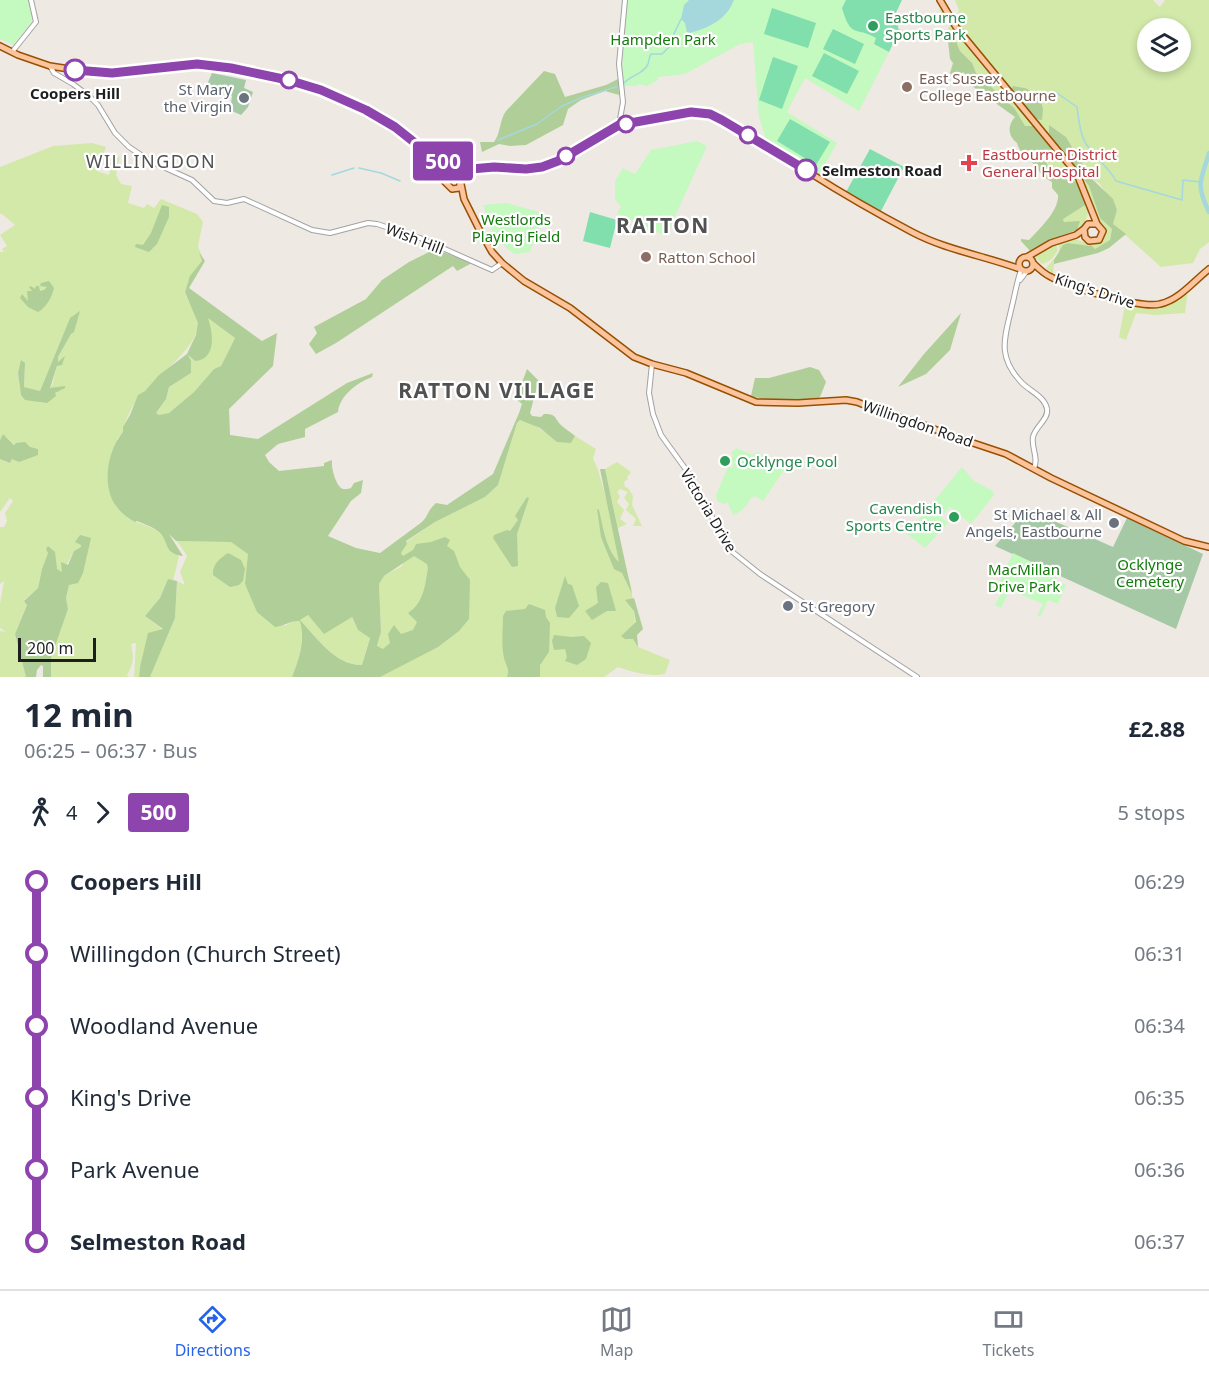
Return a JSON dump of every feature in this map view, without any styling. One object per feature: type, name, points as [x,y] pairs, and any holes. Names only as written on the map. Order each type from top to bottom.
[{"type":"main road","points":[[940,0],[960,33],[1077,174],[1097,224]]},
{"type":"main road","points":[[0,46],[50,66],[89,72],[112,73],[197,64],[284,76],[314,85],[321,90]]},
{"type":"main road","points":[[231,68],[288,80],[321,90],[389,123],[429,154],[456,167],[471,169],[542,167],[558,161],[619,125],[691,112],[710,114],[915,233],[939,243],[1007,264],[1020,260],[1031,261]]},
{"type":"main road","points":[[429,154],[440,170]]},
{"type":"main road","points":[[440,170],[440,164],[446,162]]},
{"type":"main road","name":"Willingdon Road","points":[[456,167],[460,172],[464,199],[482,235],[502,263],[524,281],[570,308],[629,354],[651,364],[686,373],[756,402],[846,400],[857,402],[1006,454],[1184,541],[1209,547]]},
{"type":"main road","points":[[454,189],[459,188],[464,173],[471,169]]},
{"type":"main road","name":"Willingdon Road","points":[[440,170],[446,184],[464,199]]},
{"type":"main road","points":[[1086,240],[1085,228],[1091,209]]},
{"type":"main road","points":[[1020,260],[1024,270],[1032,268],[1031,261],[1035,253],[1051,243],[1068,237],[1076,235],[1091,223],[1102,228],[1101,238],[1092,242],[1068,237]]},
{"type":"main road","name":"King's Drive","points":[[1031,261],[1042,272],[1056,279],[1137,305],[1149,306],[1158,305],[1173,298],[1209,269]]},
{"type":"main road","name":"King's Drive","points":[[1007,264],[1024,270],[1042,272]]},
{"type":"street","points":[[12,52],[36,22],[32,0]]},
{"type":"street","points":[[619,125],[623,94],[619,64],[626,0]]},
{"type":"street","name":"Wish Hill","points":[[50,66],[54,73],[74,84],[98,105],[115,133],[129,147],[150,161],[192,180],[214,201],[222,203],[244,199],[312,230],[330,233],[368,223],[377,224],[420,238],[492,270],[502,263]]},
{"type":"street","points":[[1024,270],[1004,333],[1005,353],[1015,374],[1044,402],[1048,412],[1033,435],[1036,463],[1034,468]]},
{"type":"street","name":"Victoria Drive","points":[[651,364],[649,393],[653,414],[661,435],[687,471],[730,550],[790,594],[917,677]]},
{"type":"green space","points":[[0,0],[29,0],[32,22],[13,45],[0,39]]},
{"type":"green space","name":"Hampden Park","points":[[627,0],[846,0],[842,8],[864,34],[868,33],[877,38],[874,44],[889,52],[859,111],[805,78],[787,112],[837,143],[819,175],[767,142],[759,117],[753,42],[740,44],[685,74],[658,77],[658,80],[647,86],[639,84],[624,86],[622,69]]},
{"type":"green space","name":"Eastbourne Sports Park","points":[[846,0],[902,0],[893,19],[898,21],[900,30],[889,52],[874,44],[876,38],[851,28],[842,8]]},
{"type":"green space","points":[[955,0],[1153,0],[1160,7],[1165,0],[1209,0],[1209,242],[1200,249],[1193,263],[1161,267],[1113,224],[1117,210],[1100,184],[1090,177],[1066,137],[1050,126],[1049,134],[1075,167],[1024,105],[1036,119],[1025,88],[1014,86],[1011,90],[954,20],[959,10]]},
{"type":"green space","points":[[772,8],[816,23],[808,48],[764,34]]},
{"type":"green space","points":[[938,9],[943,11],[1077,179],[1087,200],[1088,212],[1084,223],[1077,230],[1063,219],[1071,213],[1084,195],[1076,182],[1054,175],[1040,153],[1051,152],[1051,148],[1034,126],[1025,126],[1015,109],[976,73],[971,63],[960,51],[955,39],[950,40],[946,31],[950,26]]},
{"type":"green space","points":[[833,29],[864,44],[855,64],[823,49]]},
{"type":"green space","points":[[955,39],[960,51],[972,63],[976,73],[1015,109],[1025,126],[1034,126],[1051,148],[1051,152],[1040,153],[1054,175],[1076,182],[1084,195],[1085,205],[1063,219],[1064,222],[1080,221],[1077,230],[1055,238],[1031,252],[1021,241],[1021,239],[1029,240],[1048,219],[1055,207],[1058,195],[1052,188],[1052,182],[1041,175],[1036,166],[1021,152],[1012,137],[1010,127],[1015,117],[994,102],[992,96],[981,93],[970,84],[970,80],[963,72],[955,79],[950,73],[953,63],[950,59],[948,41]]},
{"type":"green space","points":[[824,53],[859,71],[847,94],[812,76]]},
{"type":"green space","points":[[773,57],[798,66],[782,109],[759,100]]},
{"type":"green space","points":[[544,71],[555,74],[565,97],[606,85],[618,79],[619,95],[605,91],[581,100],[568,109],[563,125],[526,145],[499,144],[482,152],[480,142],[494,142],[506,111]]},
{"type":"green space","points":[[212,73],[246,80],[244,88],[253,92],[248,107],[241,115],[230,110],[232,96],[225,91],[205,89]]},
{"type":"green space","points":[[1013,86],[1025,88],[1039,95],[1043,109],[1042,120],[1036,119],[1011,90]]},
{"type":"green space","points":[[790,119],[830,142],[816,165],[777,141]]},
{"type":"green space","points":[[1049,125],[1066,137],[1090,177],[1113,199],[1117,210],[1113,224],[1126,234],[1109,248],[1098,253],[1054,264],[1063,245],[1068,243],[1091,245],[1095,249],[1110,240],[1112,229],[1100,218],[1089,186],[1049,134]]},
{"type":"green space","points":[[697,141],[707,146],[666,236],[617,214],[621,206],[615,200],[615,181],[623,168],[635,174],[651,150]]},
{"type":"green space","points":[[92,143],[106,147],[97,171],[109,175],[113,162],[120,156],[116,175],[121,184],[132,186],[128,203],[144,208],[147,204],[154,208],[161,199],[197,214],[203,222],[198,246],[203,260],[191,276],[185,292],[197,318],[197,331],[178,359],[138,398],[128,416],[123,432],[117,439],[128,518],[160,533],[179,556],[173,581],[168,579],[160,598],[145,616],[163,630],[140,666],[139,677],[134,677],[136,643],[131,644],[133,660],[127,675],[129,677],[51,677],[51,658],[68,609],[66,598],[69,585],[87,557],[82,547],[74,551],[62,573],[57,569],[48,553],[38,588],[24,600],[27,604],[15,634],[26,677],[0,677],[0,631],[6,632],[0,628],[0,604],[4,581],[0,584],[0,527],[4,527],[7,521],[5,513],[13,501],[10,498],[0,512],[0,459],[10,463],[12,459],[21,460],[38,455],[38,449],[15,445],[3,434],[0,440],[0,252],[4,252],[2,249],[7,246],[0,235],[15,225],[0,214],[0,167],[53,146]],"holes":[[[70,318],[71,334],[58,357],[58,362],[64,357],[56,370],[50,389],[52,389],[43,403],[21,395],[18,373],[25,363],[24,387],[40,391]]]},
{"type":"green space","points":[[870,149],[904,167],[881,211],[846,192]]},
{"type":"green space","points":[[1076,169],[1089,186],[1100,218],[1112,229],[1110,240],[1095,249],[1068,243],[1059,252],[1059,244],[1056,245],[1058,250],[1055,255],[1050,261],[1042,264],[1035,257],[1052,244],[1074,239],[1095,244],[1105,236],[1104,229]]},
{"type":"green space","name":"Westlords Playing Field","points":[[506,203],[543,213],[530,252],[514,254],[494,237],[483,205]]},
{"type":"green space","points":[[162,205],[169,207],[169,217],[157,244],[149,252],[135,247],[136,244],[143,245],[151,233]]},
{"type":"green space","points":[[590,212],[617,220],[610,248],[583,241]]},
{"type":"green space","points":[[435,249],[472,263],[457,271],[453,266],[316,354],[309,344],[317,333],[314,327],[366,299],[382,280],[409,262]]},
{"type":"green space","points":[[199,252],[205,261],[189,288],[262,341],[277,333],[273,366],[229,409],[230,435],[258,439],[347,383],[373,373],[372,377],[355,386],[346,395],[338,412],[305,429],[305,437],[278,444],[265,455],[279,471],[324,466],[324,463],[332,460],[335,479],[343,489],[351,488],[354,483],[363,480],[361,493],[351,501],[328,536],[356,548],[380,553],[422,522],[436,503],[447,505],[493,474],[522,404],[516,399],[527,369],[541,383],[537,387],[530,413],[532,416],[552,415],[575,436],[571,443],[557,442],[540,428],[520,420],[517,423],[498,485],[485,497],[435,522],[406,541],[407,544],[401,553],[403,556],[413,550],[416,544],[445,537],[450,540],[447,546],[454,551],[460,567],[470,580],[469,619],[459,631],[438,647],[380,677],[292,677],[301,649],[300,621],[275,627],[257,612],[245,584],[248,554],[231,542],[176,541],[169,534],[183,556],[172,553],[159,532],[123,514],[110,495],[108,466],[110,457],[138,395],[145,391],[159,375],[187,354],[196,335],[198,323],[185,292],[190,276],[202,261]],"holes":[[[208,318],[235,338],[221,366],[214,369],[194,392],[169,413],[159,415],[156,413],[166,399],[169,387],[191,373],[191,361],[188,355],[195,361],[207,356],[212,344]],[[414,556],[427,564],[428,568],[421,599],[408,613],[417,622],[413,630],[401,634],[394,625],[388,634],[390,643],[383,649],[377,646],[381,632],[379,584],[384,576]],[[308,615],[324,634],[352,617],[358,630],[370,638],[362,665],[353,664],[335,656],[300,620]]]},
{"type":"green space","points":[[1058,254],[1053,274],[1046,268]]},
{"type":"green space","points":[[49,281],[54,288],[53,291],[46,305],[38,312],[28,307],[20,298],[22,294],[28,301],[27,291],[32,291],[29,287],[35,289],[39,286],[40,291],[44,290],[47,287],[40,286],[41,283]]},
{"type":"green space","points":[[1188,290],[1185,313],[1156,315],[1136,313],[1126,340],[1119,337],[1125,305],[1151,308],[1166,304]]},
{"type":"green space","points":[[80,311],[74,332],[58,357],[58,362],[65,356],[62,365],[57,366],[50,388],[65,386],[65,388],[55,393],[56,396],[47,403],[25,400],[21,395],[18,373],[21,360],[25,363],[24,387],[40,391],[70,318]]},
{"type":"green space","points":[[961,313],[950,350],[926,374],[898,387],[924,354]]},
{"type":"green space","points":[[207,317],[235,338],[221,366],[214,369],[194,392],[169,413],[159,415],[156,413],[166,399],[169,387],[191,373],[187,355],[195,361]]},
{"type":"green space","points":[[810,367],[819,370],[826,382],[817,399],[767,400],[751,396],[755,378],[769,378]]},
{"type":"green space","points":[[520,420],[563,441],[571,443],[575,436],[596,449],[593,458],[631,586],[638,647],[670,660],[665,674],[648,674],[618,667],[604,677],[369,677],[381,632],[379,584],[384,576],[402,566],[404,562],[401,553],[406,542],[435,522],[485,497],[498,485],[517,423]]},
{"type":"green space","points":[[3,434],[14,445],[25,442],[30,447],[38,449],[38,455],[19,462],[12,459],[10,463],[0,459],[0,440]]},
{"type":"green space","points":[[736,448],[752,455],[758,452],[784,470],[763,501],[755,496],[742,510],[733,515],[728,503],[717,501],[716,495],[728,467],[732,468],[734,462],[731,460],[733,454],[731,453]]},
{"type":"green space","points":[[617,462],[631,472],[624,482],[625,487],[633,496],[632,505],[642,526],[633,526],[636,519],[626,510],[629,504],[624,498],[628,492],[620,489],[617,492],[620,496],[617,502],[624,510],[620,519],[627,524],[618,528],[605,469]]},
{"type":"green space","points":[[962,467],[974,481],[993,491],[994,495],[971,524],[950,507],[941,517],[948,523],[925,548],[907,534]]},
{"type":"green space","points":[[600,469],[605,469],[632,594],[622,573],[614,569],[601,537],[597,509],[608,545],[619,562]]},
{"type":"green space","points":[[527,497],[529,498],[517,534],[518,566],[512,567],[493,538],[494,535],[510,531],[518,520],[515,516]]},
{"type":"green space","name":"Ocklynge Cemetery","points":[[1027,509],[1113,547],[1127,518],[1203,554],[1176,629],[995,546]]},
{"type":"green space","points":[[80,535],[91,538],[83,573],[78,583],[69,585],[66,598],[68,609],[51,658],[51,677],[43,677],[43,666],[41,665],[36,677],[26,677],[15,634],[27,605],[24,601],[38,588],[48,546],[55,552],[57,569],[62,572],[61,562],[68,565],[74,551],[81,547],[75,542]]},
{"type":"green space","points":[[177,541],[231,542],[249,554],[245,585],[285,626],[308,615],[324,633],[351,616],[358,630],[370,637],[362,665],[344,661],[336,656],[301,621],[301,650],[292,677],[150,677],[175,618],[177,581],[185,585],[180,572],[187,556]]},
{"type":"green space","points":[[228,553],[241,560],[245,569],[243,581],[239,585],[230,587],[213,575],[217,562]]},
{"type":"green space","name":"MacMillan Drive Park","points":[[1013,553],[1059,575],[1049,592],[1054,594],[1061,582],[1066,585],[1058,604],[1048,600],[1040,617],[1037,615],[1043,604],[1010,590],[1001,608],[995,605],[1004,588],[998,585]]},
{"type":"green space","points":[[565,576],[568,584],[572,585],[579,606],[569,618],[557,617],[555,608]]},
{"type":"green space","points":[[168,579],[177,581],[175,618],[150,677],[139,677],[148,633],[163,629],[145,616],[160,598]]},
{"type":"green space","points":[[601,582],[608,583],[616,611],[607,611],[592,620],[585,611],[598,603],[596,587]]},
{"type":"green space","points":[[634,598],[643,629],[637,635],[638,647],[633,639],[625,639],[621,636],[636,622],[634,611],[625,600]]},
{"type":"green space","points":[[529,604],[545,610],[550,623],[549,652],[540,665],[540,677],[507,677],[508,670],[503,648],[503,616],[506,611],[525,609]]},
{"type":"green space","points":[[554,635],[584,636],[591,643],[586,659],[577,665],[565,661],[567,657],[565,649],[554,650],[552,641]]},
{"type":"water","points":[[689,0],[734,0],[722,18],[690,33],[687,32],[685,23],[681,19],[684,5]]},
{"type":"waterway","points":[[670,42],[681,19]]},
{"type":"waterway","points":[[624,83],[646,67],[651,54],[662,54],[669,47]]},
{"type":"waterway","points":[[498,140],[537,124],[562,106],[619,86]]},
{"type":"waterway","points":[[1054,91],[1077,107],[1080,129],[1086,144],[1116,181],[1182,200],[1183,180],[1200,182]]},
{"type":"waterway","points":[[1209,153],[1201,182],[1202,194],[1209,212]]},
{"type":"waterway","points":[[332,175],[354,168]]},
{"type":"waterway","points":[[359,168],[381,173],[400,181]]},
{"type":"bus line","name":"500","points":[[75,70],[112,73],[197,64],[231,68],[288,80],[347,100],[395,127],[429,154],[462,168],[542,167],[558,161],[619,125],[698,112],[710,114],[722,120],[806,170]]},
{"type":"place","name":"Eastbourne Sports Park","points":[[873,26]]},
{"type":"place","name":"Coopers Hill","points":[[75,70]]},
{"type":"place","name":"East Sussex College Eastbourne","points":[[907,87]]},
{"type":"place","name":"St Mary the Virgin","points":[[244,98]]},
{"type":"place","name":"Eastbourne District General Hospital","points":[[969,163]]},
{"type":"place","name":"Selmeston Road","points":[[806,170]]},
{"type":"place","name":"Ratton School","points":[[646,257]]},
{"type":"place","name":"Ocklynge Pool","points":[[725,461]]},
{"type":"place","name":"Cavendish Sports Centre","points":[[954,517]]},
{"type":"place","name":"St Michael & All Angels, Eastbourne","points":[[1114,523]]},
{"type":"place","name":"St Gregory","points":[[788,606]]},
{"type":"district","name":"WILLINGDON","points":[[151,161]]},
{"type":"district","name":"RATTON","points":[[663,225]]},
{"type":"district","name":"RATTON VILLAGE","points":[[497,390]]}]
